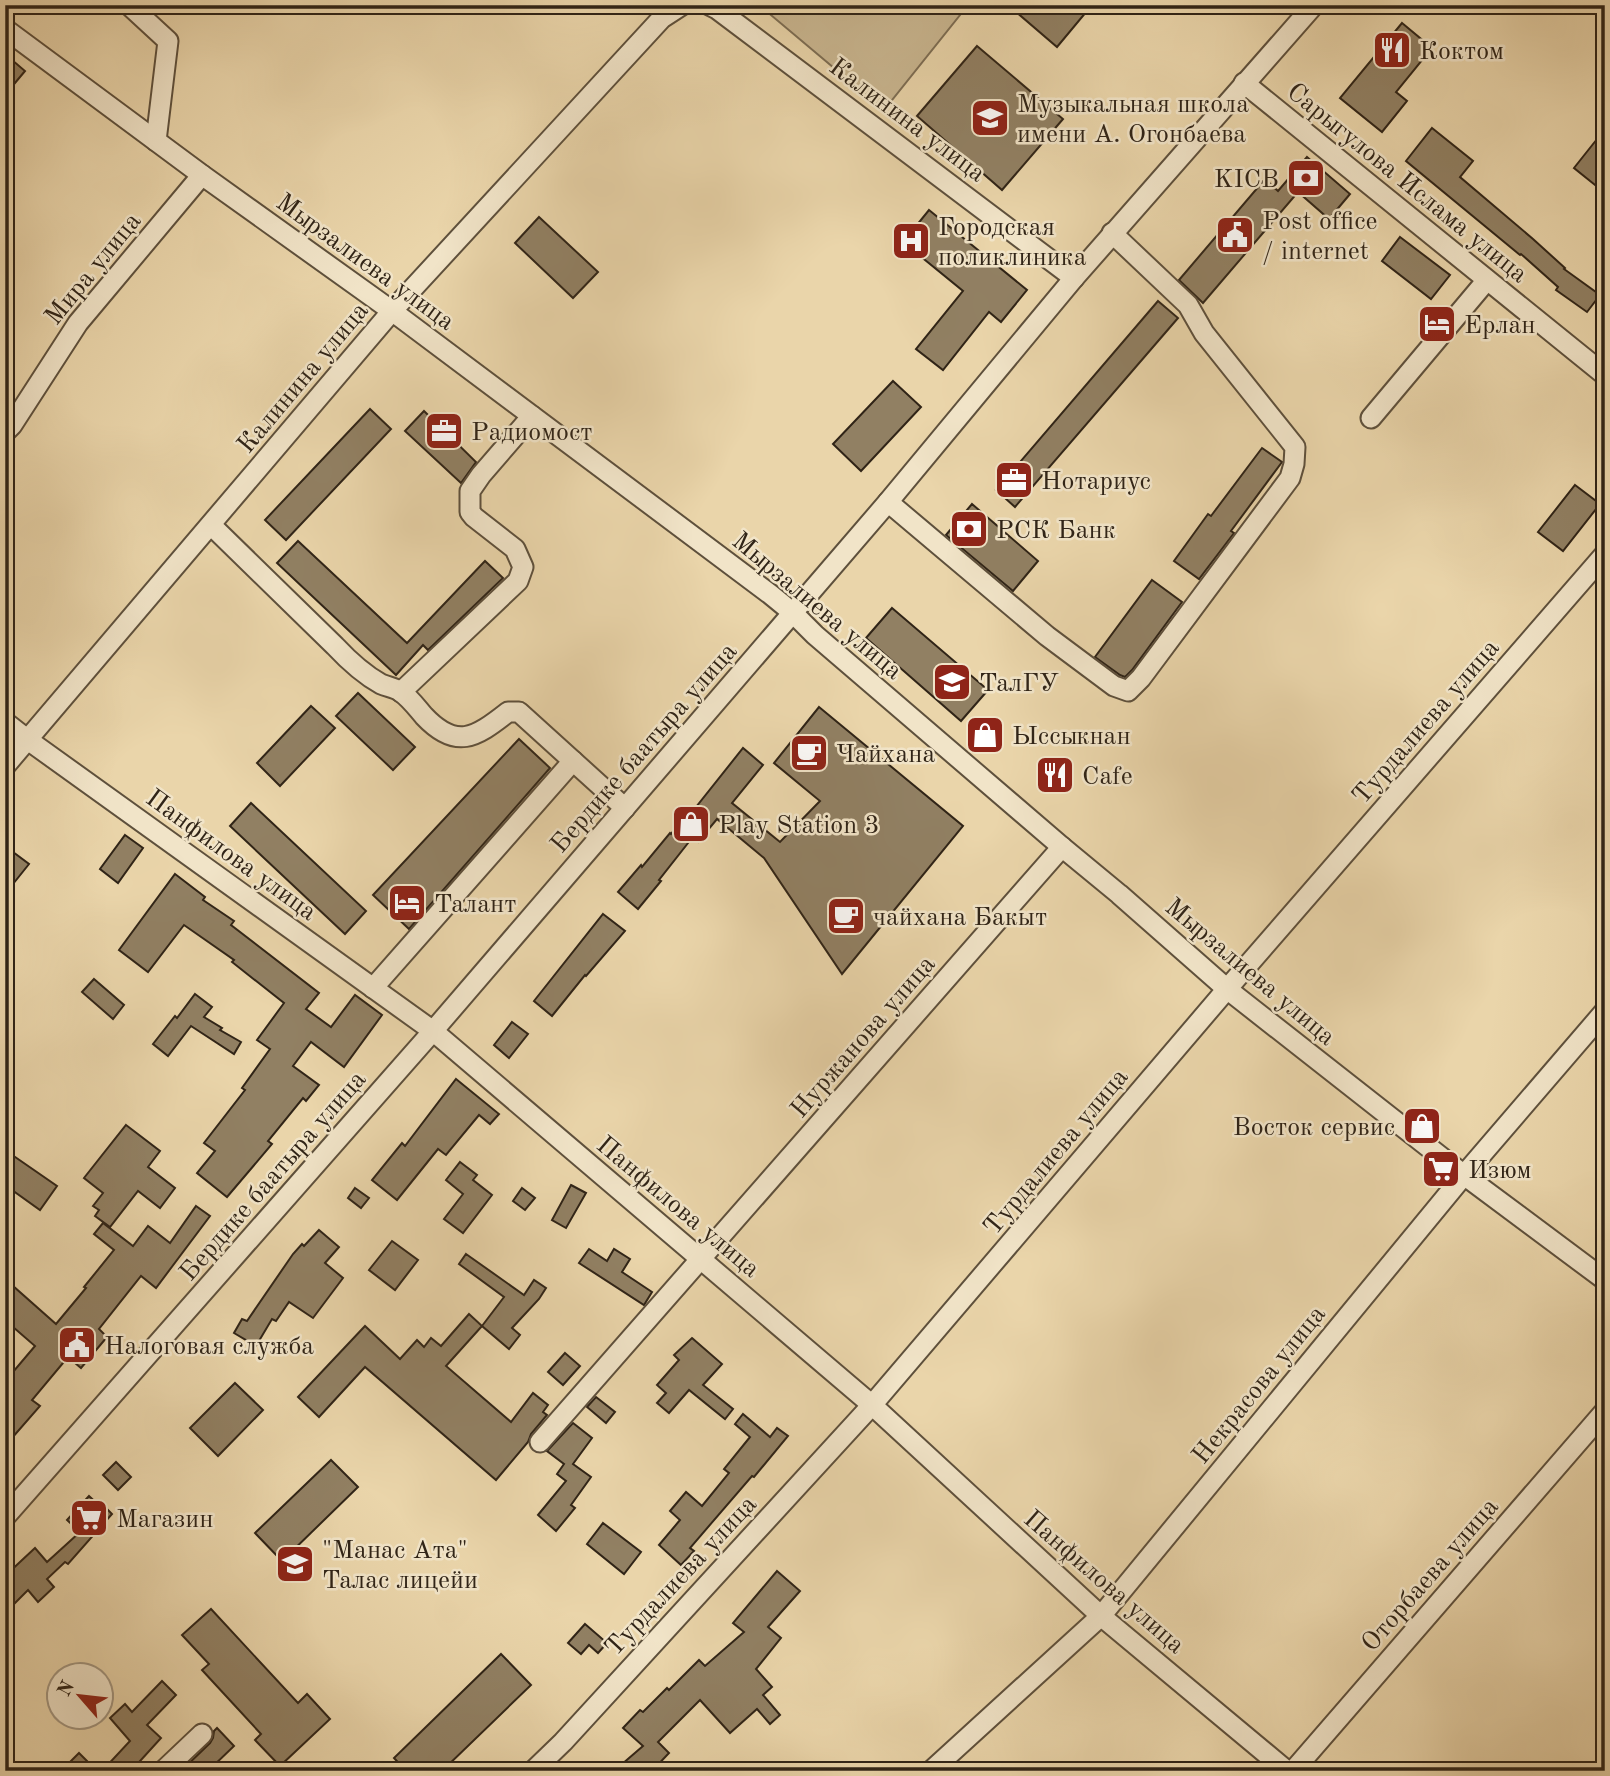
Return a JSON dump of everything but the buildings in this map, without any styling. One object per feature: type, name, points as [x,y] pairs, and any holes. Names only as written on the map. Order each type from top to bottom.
[{"type":"street","points":[[129,5],[168,41],[156,141]]},
{"type":"street","name":"Калинина улица","points":[[5,766],[393,311],[662,18],[682,5]]},
{"type":"street","name":"Калинина улица","points":[[709,5],[1074,278]]},
{"type":"street","name":"Бердике баатыра улица","points":[[5,1517],[433,1031],[888,502],[1112,233],[1314,5]]},
{"type":"street","name":"Мырзалиева улица","points":[[5,29],[393,311],[760,586],[1227,989],[1464,1175],[1605,1280]]},
{"type":"street","name":"Сарыгулова Ислама улица","points":[[1244,83],[1605,375]]},
{"type":"street","name":"Мира улица","points":[[5,432],[78,323],[202,174]]},
{"type":"street","points":[[888,502],[1047,636],[1114,686],[1128,691],[1140,678],[1290,478],[1295,447],[1203,333],[1188,305],[1112,233]]},
{"type":"street","points":[[1371,418],[1487,280]]},
{"type":"street","points":[[401,692],[518,581],[523,567],[515,548],[474,517],[470,512],[469,502],[470,491],[481,475],[532,416]]},
{"type":"street","points":[[211,525],[352,664],[382,684],[401,692],[437,729],[451,737],[465,738],[492,725],[508,712],[519,712],[625,808]]},
{"type":"street","name":"Турдалиева улица","points":[[533,1771],[573,1732],[872,1405],[1227,989],[1605,554]]},
{"type":"street","name":"Панфилова улица","points":[[5,722],[433,1031],[872,1405],[1101,1616],[1287,1771]]},
{"type":"street","points":[[373,988],[573,761]]},
{"type":"street","name":"Нуржанова улица","points":[[540,1442],[1062,847]]},
{"type":"street","name":"Некрасова улица","points":[[931,1771],[1101,1616],[1464,1175],[1605,1011]]},
{"type":"street","name":"Оторбаева улица","points":[[1293,1771],[1605,1411]]},
{"type":"street","points":[[163,1771],[202,1734]]},
{"type":"shaded area","points":[[759,5],[968,5],[884,110]]},
{"type":"place","name":"Коктом","points":[[1392,50]]},
{"type":"place","name":"Музыкальная школа имени А. Огонбаева","points":[[990,118]]},
{"type":"place","name":"KICB","points":[[1306,178]]},
{"type":"place","name":"Post office / internet","points":[[1235,235]]},
{"type":"place","name":"Городская поликлиника","points":[[911,241]]},
{"type":"place","name":"Ерлан","points":[[1437,324]]},
{"type":"place","name":"Радиомост","points":[[444,431]]},
{"type":"place","name":"Нотариус","points":[[1014,480]]},
{"type":"place","name":"РСК Банк","points":[[969,529]]},
{"type":"place","name":"ТалГУ","points":[[952,682]]},
{"type":"place","name":"Ыссыкнан","points":[[985,735]]},
{"type":"place","name":"Чайхана","points":[[809,753]]},
{"type":"place","name":"Cafe","points":[[1055,775]]},
{"type":"place","name":"Play Station 3","points":[[691,824]]},
{"type":"place","name":"Талант","points":[[407,903]]},
{"type":"place","name":"чайхана Бакыт","points":[[846,916]]},
{"type":"place","name":"Восток сервис","points":[[1422,1126]]},
{"type":"place","name":"Изюм","points":[[1441,1169]]},
{"type":"place","name":"Налоговая служба","points":[[77,1345]]},
{"type":"place","name":"Магазин","points":[[89,1518]]},
{"type":"place","name":"\"Манас Ата\" Талас лицейи","points":[[295,1564]]}]
